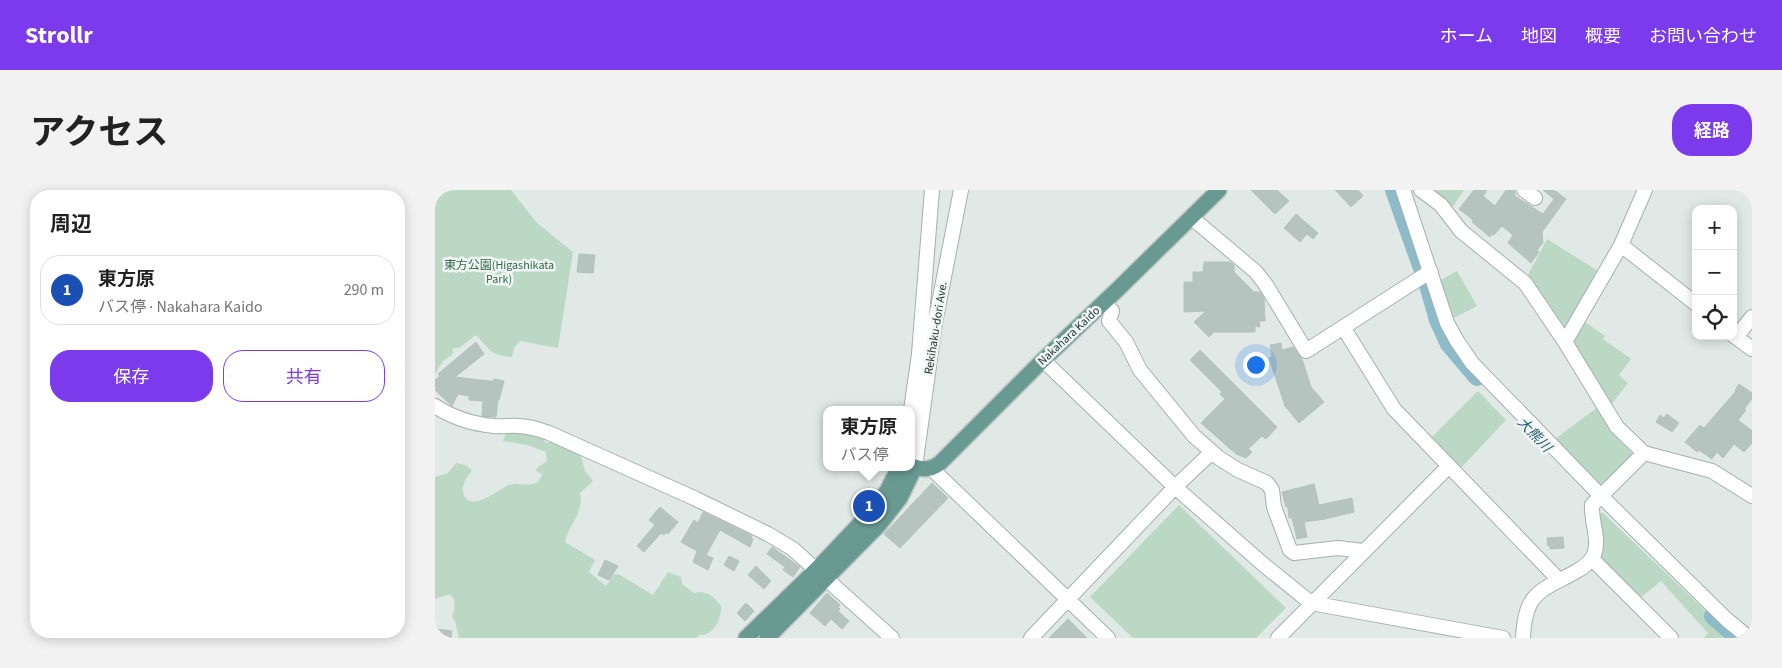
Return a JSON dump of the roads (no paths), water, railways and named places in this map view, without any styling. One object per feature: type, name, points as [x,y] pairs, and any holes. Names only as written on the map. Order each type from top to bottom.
[{"type":"main road","name":"Nakahara Kaido","points":[[933,469],[1219,190]]},
{"type":"main road","points":[[915,467],[933,469]]},
{"type":"main road","points":[[767,638],[872,511],[887,491],[897,471]]},
{"type":"main road","points":[[746,638],[879,525],[900,498],[911,471]]},
{"type":"street","name":"Rekihaku-dori Ave.","points":[[912,406],[919,354],[932,190]]},
{"type":"street","name":"Rekihaku-dori Ave.","points":[[915,454],[935,323],[961,190]]},
{"type":"street","points":[[1403,190],[1427,274],[1447,323],[1472,363],[1601,496],[1725,618],[1749,638]]},
{"type":"street","points":[[1421,190],[1441,205],[1461,231],[1525,283],[1565,342],[1617,428],[1645,454],[1712,471],[1752,496]]},
{"type":"street","points":[[1565,342],[1621,245],[1645,190]]},
{"type":"street","points":[[1192,218],[1256,272],[1306,351],[1427,274]]},
{"type":"street","points":[[1621,245],[1692,301]]},
{"type":"street","points":[[1104,302],[1112,311],[1109,321],[1126,342],[1140,370],[1194,436],[1212,452],[1238,470],[1267,483],[1272,490],[1274,507],[1290,550],[1294,553],[1337,548],[1363,551]]},
{"type":"street","points":[[1737,334],[1752,317]]},
{"type":"street","points":[[1343,327],[1393,409],[1559,580]]},
{"type":"street","points":[[1737,338],[1752,349]]},
{"type":"street","points":[[1043,360],[1175,487],[1311,603],[1503,638]]},
{"type":"street","points":[[435,406],[450,416],[474,424],[533,427],[549,433],[694,498],[768,534],[793,549],[892,638]]},
{"type":"street","points":[[1031,638],[1175,487],[1212,452]]},
{"type":"street","points":[[1523,638],[1527,607],[1534,597],[1548,586],[1587,565],[1592,559],[1596,538],[1591,518],[1592,505],[1645,454]]},
{"type":"street","points":[[1278,638],[1449,466]]},
{"type":"street","points":[[933,469],[943,476],[1107,638]]},
{"type":"street","points":[[1592,559],[1671,638]]},
{"type":"waterway","name":"大熊川","points":[[1394,190],[1428,285],[1438,320],[1449,344],[1477,377]]},
{"type":"waterway","name":"大熊川","points":[[1713,616],[1739,638]]},
{"type":"place","name":"東方原","points":[[869,506]]},
{"type":"park label","name":"東方公園(Higashikata Park)","points":[[499,272]]}]
